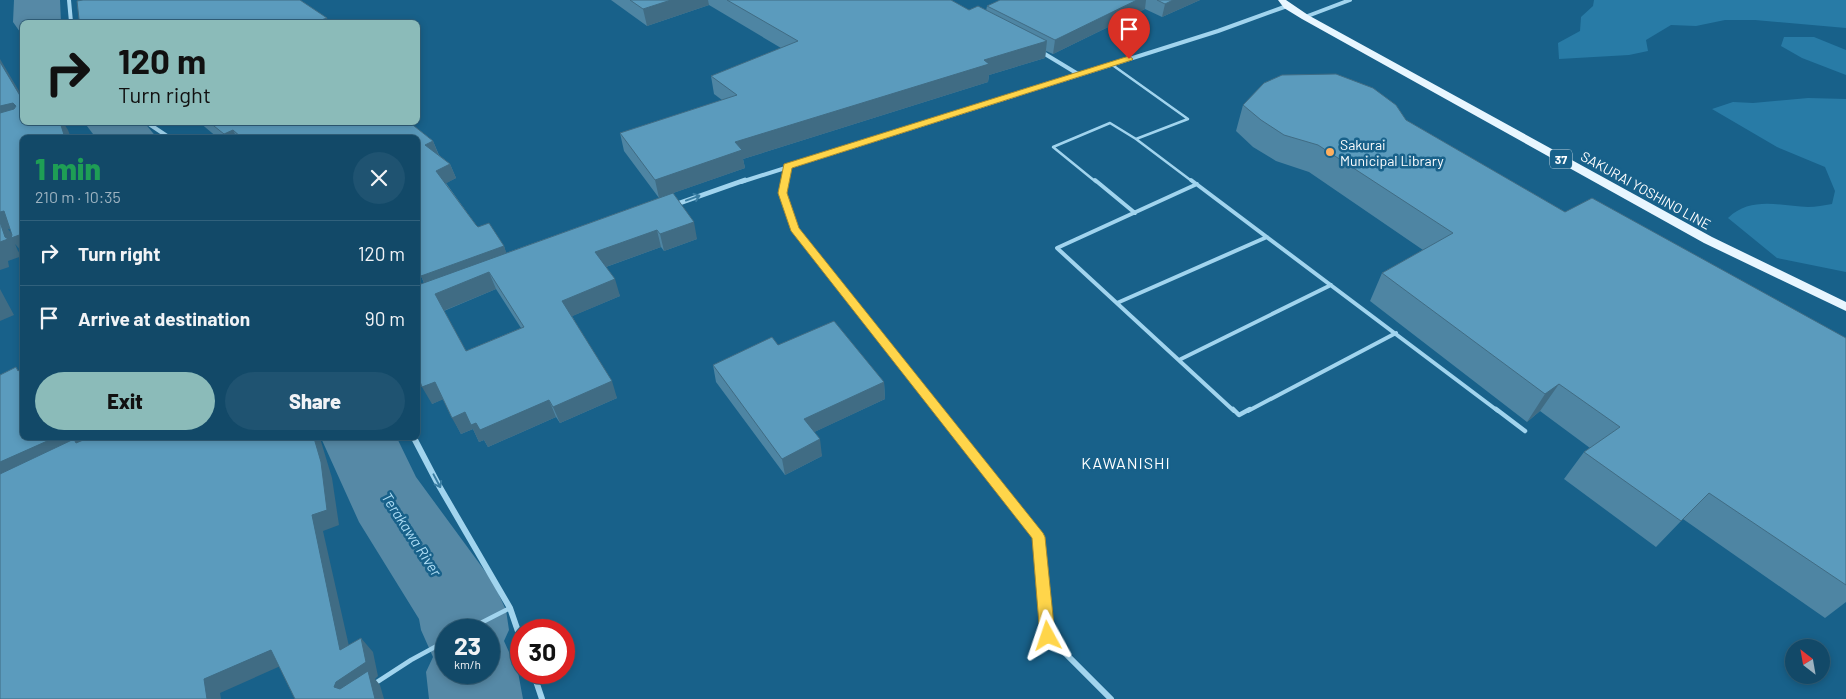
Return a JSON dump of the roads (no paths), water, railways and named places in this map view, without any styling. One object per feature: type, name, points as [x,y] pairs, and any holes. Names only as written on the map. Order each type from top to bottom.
[{"type":"main road","name":"SAKURAI YOSHINO LINE","points":[[1284,3],[1304,16],[1708,240],[1846,307]]},
{"type":"street","points":[[69,0],[71,20]]},
{"type":"street","points":[[1304,16],[1350,0]]},
{"type":"street","points":[[669,207],[788,166],[1218,31],[1284,3]]},
{"type":"street","points":[[1032,47],[1078,74]]},
{"type":"street","points":[[150,125],[166,135]]},
{"type":"street","points":[[788,166],[783,193],[794,229],[1038,537],[1048,636],[1111,699]]},
{"type":"street","points":[[415,440],[510,608],[514,619]]},
{"type":"street","points":[[537,684],[542,699]]},
{"type":"lane","points":[[1111,64],[1188,119],[1136,138]]},
{"type":"lane","points":[[1135,213],[1053,147],[1110,123],[1136,138],[1525,431]]},
{"type":"lane","points":[[1197,184],[1057,248],[1239,415],[1396,333]]},
{"type":"lane","points":[[1117,303],[1267,237]]},
{"type":"lane","points":[[1179,360],[1331,285]]},
{"type":"lane","points":[[488,619],[510,608]]},
{"type":"lane","points":[[366,689],[435,647]]},
{"type":"waterway","name":"Terakawa River","points":[[37,0],[37,20]]},
{"type":"waterway","name":"Terakawa River","points":[[114,125],[126,135]]},
{"type":"waterway","name":"Terakawa River","points":[[360,440],[387,499],[462,610],[463,619]]},
{"type":"waterway","name":"Terakawa River","points":[[474,684],[476,699]]},
{"type":"place","name":"Sakurai Municipal Library","points":[[1330,152]]},
{"type":"district","name":"KAWANISHI","points":[[1126,462]]}]
